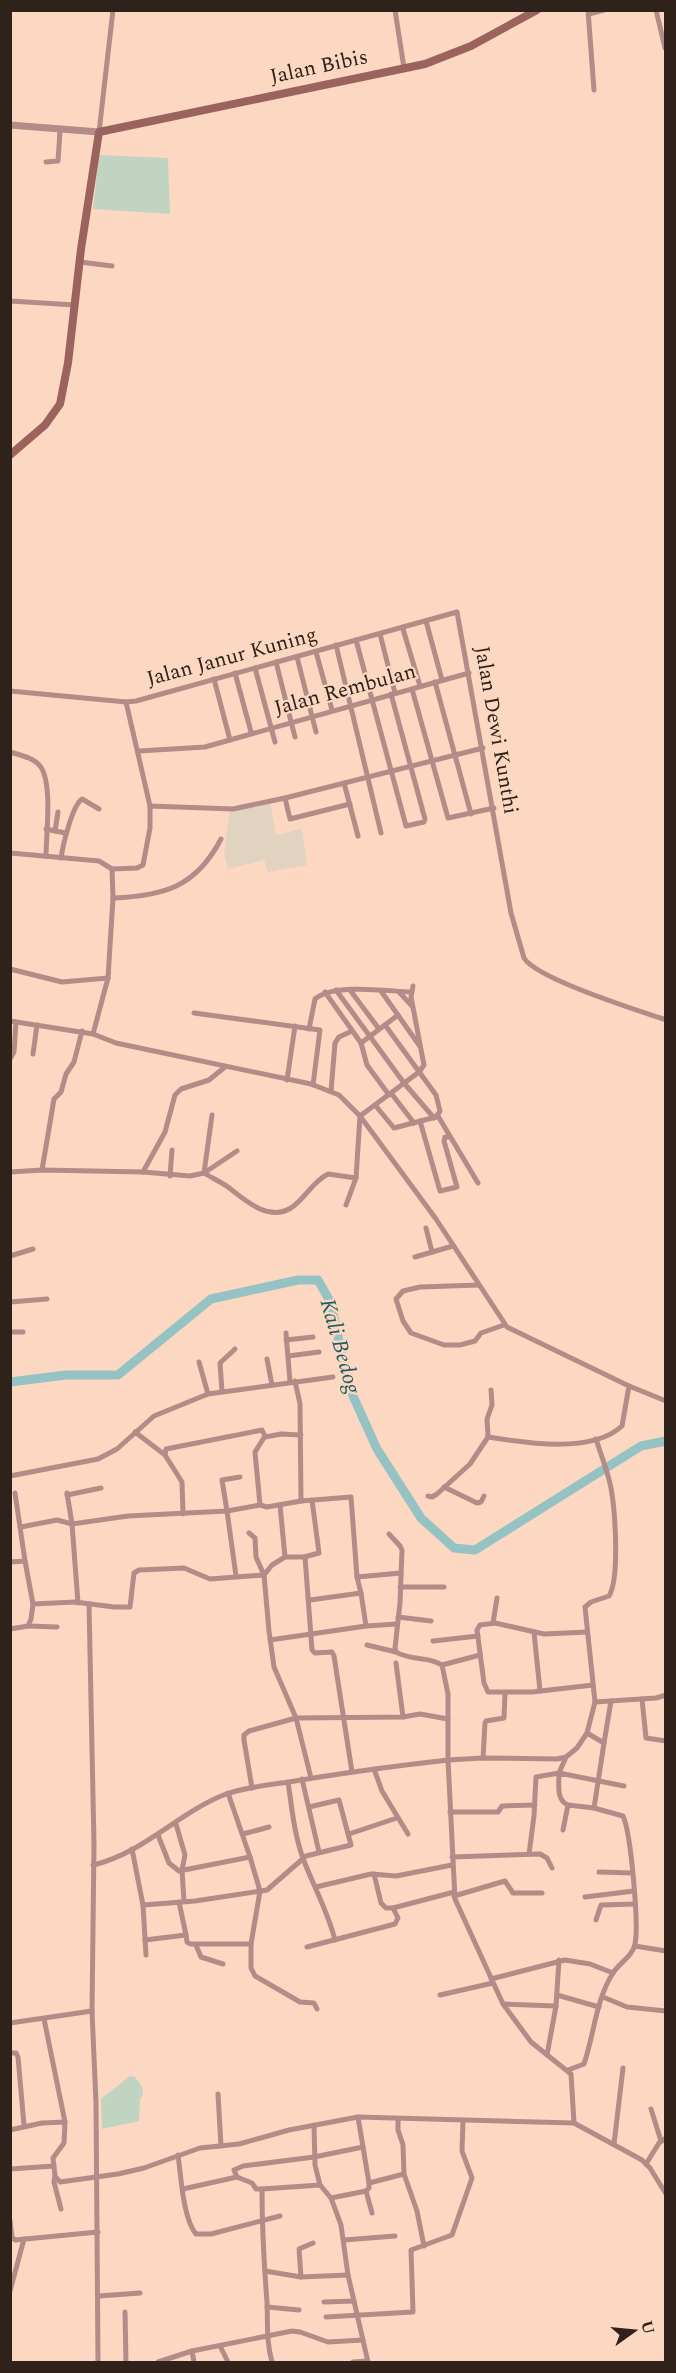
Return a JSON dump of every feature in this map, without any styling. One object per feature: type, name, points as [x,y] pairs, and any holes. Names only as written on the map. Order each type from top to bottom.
[{"type":"main road","name":"Jalan Bibis","points":[[99,132],[424,64],[471,46],[537,10]]},
{"type":"main road","points":[[10,455],[45,425],[60,404],[65,383],[99,132]]},
{"type":"street","points":[[11,126],[99,132],[113,10]]},
{"type":"street","points":[[395,10],[404,68]]},
{"type":"street","points":[[594,90],[589,12],[604,10]]},
{"type":"street","points":[[656,10],[665,48]]},
{"type":"street","points":[[46,162],[58,161],[60,131]]},
{"type":"street","points":[[80,262],[112,266]]},
{"type":"street","points":[[10,301],[75,305]]},
{"type":"street","name":"Jalan Janur Kuning","points":[[10,691],[126,702],[404,629],[458,612]]},
{"type":"street","name":"Jalan Dewi Kunthi","points":[[458,612],[514,922],[527,964],[546,976],[666,1020]]},
{"type":"street","points":[[426,621],[471,814]]},
{"type":"street","points":[[404,629],[420,686]]},
{"type":"street","points":[[356,640],[405,826],[425,820],[380,634]]},
{"type":"street","points":[[336,645],[381,833]]},
{"type":"street","points":[[316,652],[332,710]]},
{"type":"street","points":[[297,657],[316,732]]},
{"type":"street","points":[[276,662],[295,737]]},
{"type":"street","points":[[255,668],[275,742]]},
{"type":"street","points":[[235,673],[251,732]]},
{"type":"street","name":"Jalan Rembulan","points":[[139,752],[205,747],[251,732],[469,673]]},
{"type":"street","points":[[214,679],[227,740]]},
{"type":"street","points":[[411,689],[449,819],[494,808]]},
{"type":"street","points":[[10,853],[99,861],[112,869],[137,868],[143,865],[150,828],[150,806],[126,702]]},
{"type":"street","points":[[150,806],[227,809],[285,798],[483,748]]},
{"type":"street","points":[[10,752],[33,761],[44,772],[49,792],[46,856]]},
{"type":"street","points":[[344,783],[358,836]]},
{"type":"street","points":[[285,798],[290,819],[350,804]]},
{"type":"street","points":[[61,858],[65,833],[79,800],[87,801],[99,809]]},
{"type":"street","points":[[55,831],[58,812]]},
{"type":"street","points":[[46,829],[65,833]]},
{"type":"street","points":[[113,898],[147,897],[167,891],[199,870],[212,855],[220,839]]},
{"type":"street","points":[[93,1034],[108,978],[113,898],[112,869]]},
{"type":"street","points":[[10,969],[62,982],[108,978]]},
{"type":"street","points":[[309,1029],[315,999],[325,992],[336,990],[399,992],[412,989],[412,1006],[424,1063],[419,1072],[360,1116]]},
{"type":"street","points":[[336,990],[404,1083],[436,1117],[478,1183]]},
{"type":"street","points":[[350,990],[379,1029]]},
{"type":"street","points":[[381,991],[422,1049]]},
{"type":"street","points":[[325,992],[361,1043],[367,1065],[390,1094],[417,1122],[440,1191],[458,1187],[444,1141],[445,1137],[449,1137]]},
{"type":"street","points":[[399,992],[412,1006]]},
{"type":"street","points":[[194,1013],[295,1026],[321,1032],[314,1085]]},
{"type":"street","points":[[361,1043],[398,1016]]},
{"type":"street","points":[[10,1059],[14,1052],[13,1022],[81,1031],[116,1043],[314,1085],[331,1091],[346,1100],[360,1116],[453,1246],[504,1325],[629,1386],[666,1401]]},
{"type":"street","points":[[33,1054],[37,1025]]},
{"type":"street","points":[[385,1025],[436,1095],[439,1107],[436,1117]]},
{"type":"street","points":[[287,1080],[295,1026]]},
{"type":"street","points":[[42,1170],[54,1099],[61,1092],[66,1074],[74,1062],[81,1031]]},
{"type":"street","points":[[331,1091],[335,1043],[339,1037],[352,1031]]},
{"type":"street","points":[[143,1172],[165,1132],[175,1095],[182,1089],[209,1080],[225,1066]]},
{"type":"street","points":[[375,1106],[394,1128],[436,1117]]},
{"type":"street","points":[[204,1173],[212,1115]]},
{"type":"street","points":[[346,1205],[356,1178],[360,1116]]},
{"type":"street","points":[[170,1176],[172,1150]]},
{"type":"street","points":[[10,1172],[42,1170],[143,1172],[190,1176],[204,1173],[237,1151]]},
{"type":"street","points":[[204,1173],[253,1206],[264,1211],[279,1212],[290,1209],[314,1183],[328,1174],[356,1178]]},
{"type":"street","points":[[426,1228],[432,1252]]},
{"type":"street","points":[[415,1257],[453,1246]]},
{"type":"street","points":[[10,1256],[33,1249]]},
{"type":"street","points":[[479,1285],[420,1287],[403,1291],[396,1299],[399,1313],[411,1332],[444,1345],[460,1345],[475,1341],[481,1333],[504,1325]]},
{"type":"street","points":[[10,1302],[47,1299]]},
{"type":"street","points":[[10,1332],[23,1332]]},
{"type":"street","points":[[286,1333],[288,1356],[297,1390],[301,1435],[301,1501]]},
{"type":"street","points":[[286,1340],[313,1337]]},
{"type":"street","points":[[222,1391],[220,1363],[235,1348]]},
{"type":"street","points":[[288,1356],[319,1352]]},
{"type":"street","points":[[267,1359],[272,1385]]},
{"type":"street","points":[[199,1362],[208,1394]]},
{"type":"street","points":[[10,1476],[98,1459],[117,1449],[160,1413],[208,1394],[333,1377]]},
{"type":"street","points":[[488,1437],[519,1442],[567,1444],[596,1439],[622,1426],[629,1386]]},
{"type":"street","points":[[428,1496],[434,1496],[470,1464],[488,1437],[487,1419],[492,1406],[491,1390]]},
{"type":"street","points":[[165,1455],[165,1450],[169,1448],[216,1438],[262,1430],[265,1437]]},
{"type":"street","points":[[136,1432],[165,1455],[182,1479],[183,1514]]},
{"type":"street","points":[[260,1505],[255,1452],[265,1437],[281,1434],[301,1435]]},
{"type":"street","points":[[568,2070],[584,2064],[599,2007],[613,1972],[635,1946],[634,1891],[625,1818],[619,1813],[568,1805],[560,1800],[559,1773],[566,1757],[579,1745],[587,1733],[595,1702],[585,1612],[587,1605],[607,1598],[613,1589],[615,1535],[611,1486],[596,1439]]},
{"type":"street","points":[[236,1576],[221,1481],[240,1477]]},
{"type":"street","points":[[444,1487],[477,1503],[484,1496]]},
{"type":"street","points":[[78,1602],[72,1524],[67,1494],[101,1488]]},
{"type":"street","points":[[15,1493],[33,1604],[28,1626]]},
{"type":"street","points":[[21,1527],[57,1520],[72,1524],[128,1516],[227,1511],[260,1505],[263,1507],[351,1497],[357,1576],[366,1626]]},
{"type":"street","points":[[264,1575],[272,1564],[285,1557],[305,1557],[319,1552],[312,1500]]},
{"type":"street","points":[[280,1505],[285,1557]]},
{"type":"street","points":[[249,1533],[255,1538],[256,1557],[264,1575],[270,1640],[277,1676],[296,1718],[311,1778]]},
{"type":"street","points":[[389,1534],[402,1548],[398,1617],[394,1642],[396,1653]]},
{"type":"street","points":[[305,1557],[313,1652],[330,1651],[334,1656],[352,1772]]},
{"type":"street","points":[[10,1562],[25,1561]]},
{"type":"street","points":[[33,1604],[78,1602],[130,1607],[134,1573],[139,1570],[184,1568],[210,1579],[264,1575]]},
{"type":"street","points":[[357,1576],[401,1573]]},
{"type":"street","points":[[400,1587],[444,1587]]},
{"type":"street","points":[[310,1600],[361,1593]]},
{"type":"street","points":[[493,1623],[497,1598]]},
{"type":"street","points":[[89,1604],[93,1865],[92,2011],[98,2232],[98,2362]]},
{"type":"street","points":[[398,1617],[431,1621]]},
{"type":"street","points":[[586,1632],[551,1635],[493,1623],[478,1626],[485,1690],[504,1693],[593,1685]]},
{"type":"street","points":[[270,1640],[366,1626],[397,1624]]},
{"type":"street","points":[[10,1629],[28,1626],[57,1627]]},
{"type":"street","points":[[534,1632],[540,1691]]},
{"type":"street","points":[[433,1641],[478,1636]]},
{"type":"street","points":[[367,1645],[401,1656],[442,1665],[480,1655]]},
{"type":"street","points":[[396,1663],[403,1717]]},
{"type":"street","points":[[442,1665],[448,1694],[448,1760],[454,1894],[503,2004],[531,2042],[568,2070],[572,2076],[574,2123]]},
{"type":"street","points":[[483,1758],[485,1723],[504,1718],[504,1693]]},
{"type":"street","points":[[595,1702],[666,1695]]},
{"type":"street","points":[[642,1699],[646,1738],[666,1741]]},
{"type":"street","points":[[594,1808],[611,1701]]},
{"type":"street","points":[[252,1788],[244,1735],[249,1731],[296,1718],[403,1717],[420,1714],[448,1719]]},
{"type":"street","points":[[587,1733],[604,1743]]},
{"type":"street","points":[[93,1865],[105,1863],[132,1849],[176,1824],[208,1802],[228,1793],[302,1779],[448,1760],[483,1758],[525,1760],[566,1757]]},
{"type":"street","points":[[374,1769],[382,1791],[408,1834]]},
{"type":"street","points":[[529,1854],[536,1777],[559,1773],[624,1786]]},
{"type":"street","points":[[302,1779],[319,1852]]},
{"type":"street","points":[[288,1782],[292,1817],[304,1860],[335,1940]]},
{"type":"street","points":[[228,1793],[260,1892],[251,1944],[251,1968],[255,1976],[300,2002],[314,2003],[317,2010]]},
{"type":"street","points":[[143,1905],[260,1892],[273,1887],[306,1856],[350,1846],[349,1834],[339,1800],[309,1807]]},
{"type":"street","points":[[450,1812],[498,1812],[502,1806],[535,1805]]},
{"type":"street","points":[[563,1830],[568,1805]]},
{"type":"street","points":[[349,1834],[398,1818]]},
{"type":"street","points":[[176,1824],[185,1855],[182,1870],[182,1901],[187,1942],[196,1945],[251,1944]]},
{"type":"street","points":[[243,1834],[269,1827]]},
{"type":"street","points":[[158,1835],[171,1867],[182,1870],[250,1857]]},
{"type":"street","points":[[132,1849],[143,1905],[146,1955]]},
{"type":"street","points":[[452,1857],[529,1854],[545,1856],[552,1868]]},
{"type":"street","points":[[316,1887],[374,1874],[396,1876],[452,1865]]},
{"type":"street","points":[[599,1872],[632,1873]]},
{"type":"street","points":[[374,1874],[381,1903],[386,1908],[505,1881],[513,1893],[542,1893]]},
{"type":"street","points":[[585,1897],[634,1891]]},
{"type":"street","points":[[596,1920],[601,1905],[635,1904]]},
{"type":"street","points":[[307,1947],[395,1924],[398,1916],[393,1908]]},
{"type":"street","points":[[145,1940],[186,1935]]},
{"type":"street","points":[[196,1945],[201,1957],[223,1964]]},
{"type":"street","points":[[635,1946],[666,1951]]},
{"type":"street","points":[[547,2055],[556,2006],[559,1960]]},
{"type":"street","points":[[440,1995],[559,1960],[580,1962],[613,1972]]},
{"type":"street","points":[[557,1995],[599,2007]]},
{"type":"street","points":[[603,1997],[627,2007],[666,2011]]},
{"type":"street","points":[[503,2004],[556,2006]]},
{"type":"street","points":[[10,2024],[92,2011]]},
{"type":"street","points":[[44,2019],[65,2122],[65,2140],[54,2155],[56,2176],[62,2183],[144,2168],[200,2148],[221,2146],[358,2117],[574,2123],[646,2164],[665,2193]]},
{"type":"street","points":[[10,2054],[16,2053],[18,2056],[24,2126]]},
{"type":"street","points":[[614,2144],[622,2068]]},
{"type":"street","points":[[218,2094],[221,2146]]},
{"type":"street","points":[[646,2164],[663,2140],[651,2109]]},
{"type":"street","points":[[331,2198],[366,2191],[369,2188],[358,2117]]},
{"type":"street","points":[[398,2119],[398,2130],[403,2145],[404,2174],[417,2211],[424,2246]]},
{"type":"street","points":[[326,2317],[413,2312],[410,2252],[414,2248],[453,2235],[472,2178],[462,2151],[463,2121]]},
{"type":"street","points":[[10,2130],[24,2126],[65,2122]]},
{"type":"street","points":[[314,2125],[314,2157],[320,2185],[331,2198],[344,2240],[348,2276],[367,2362],[352,2362]]},
{"type":"street","points":[[320,2185],[256,2189],[252,2183],[237,2176],[234,2170],[243,2166],[314,2157],[363,2147]]},
{"type":"street","points":[[178,2155],[192,2229],[196,2234],[211,2234],[280,2216]]},
{"type":"street","points":[[10,2169],[54,2166]]},
{"type":"street","points":[[369,2183],[404,2174]]},
{"type":"street","points":[[56,2176],[54,2182],[61,2209]]},
{"type":"street","points":[[183,2189],[237,2176]]},
{"type":"street","points":[[262,2189],[267,2307],[266,2337],[272,2362]]},
{"type":"street","points":[[366,2191],[372,2213]]},
{"type":"street","points":[[10,2220],[12,2238],[15,2240],[98,2232]]},
{"type":"street","points":[[344,2240],[395,2236]]},
{"type":"street","points":[[10,2291],[24,2239]]},
{"type":"street","points":[[301,2277],[299,2249],[313,2243]]},
{"type":"street","points":[[265,2271],[301,2277],[348,2276]]},
{"type":"street","points":[[99,2296],[140,2293]]},
{"type":"street","points":[[324,2302],[354,2301]]},
{"type":"street","points":[[267,2307],[299,2310]]},
{"type":"street","points":[[125,2312],[126,2362]]},
{"type":"street","points":[[158,2362],[192,2351],[296,2331],[328,2342],[363,2340]]},
{"type":"street","points":[[220,2346],[228,2362]]},
{"type":"street","points":[[192,2351],[194,2362]]},
{"type":"shaded area","points":[[270,802],[276,835],[302,829],[307,865],[268,872],[264,860],[228,869],[224,852],[230,810]]},
{"type":"green space","points":[[99,155],[168,158],[170,214],[93,209]]},
{"type":"green space","points":[[130,2076],[135,2077],[142,2087],[139,2121],[102,2129],[101,2099]]},
{"type":"waterway","name":"Kali Bedog","points":[[10,1382],[66,1375],[118,1375],[211,1299],[298,1280],[318,1280],[331,1303],[348,1385],[377,1449],[421,1518],[454,1548],[475,1550],[641,1446],[666,1441]]}]
